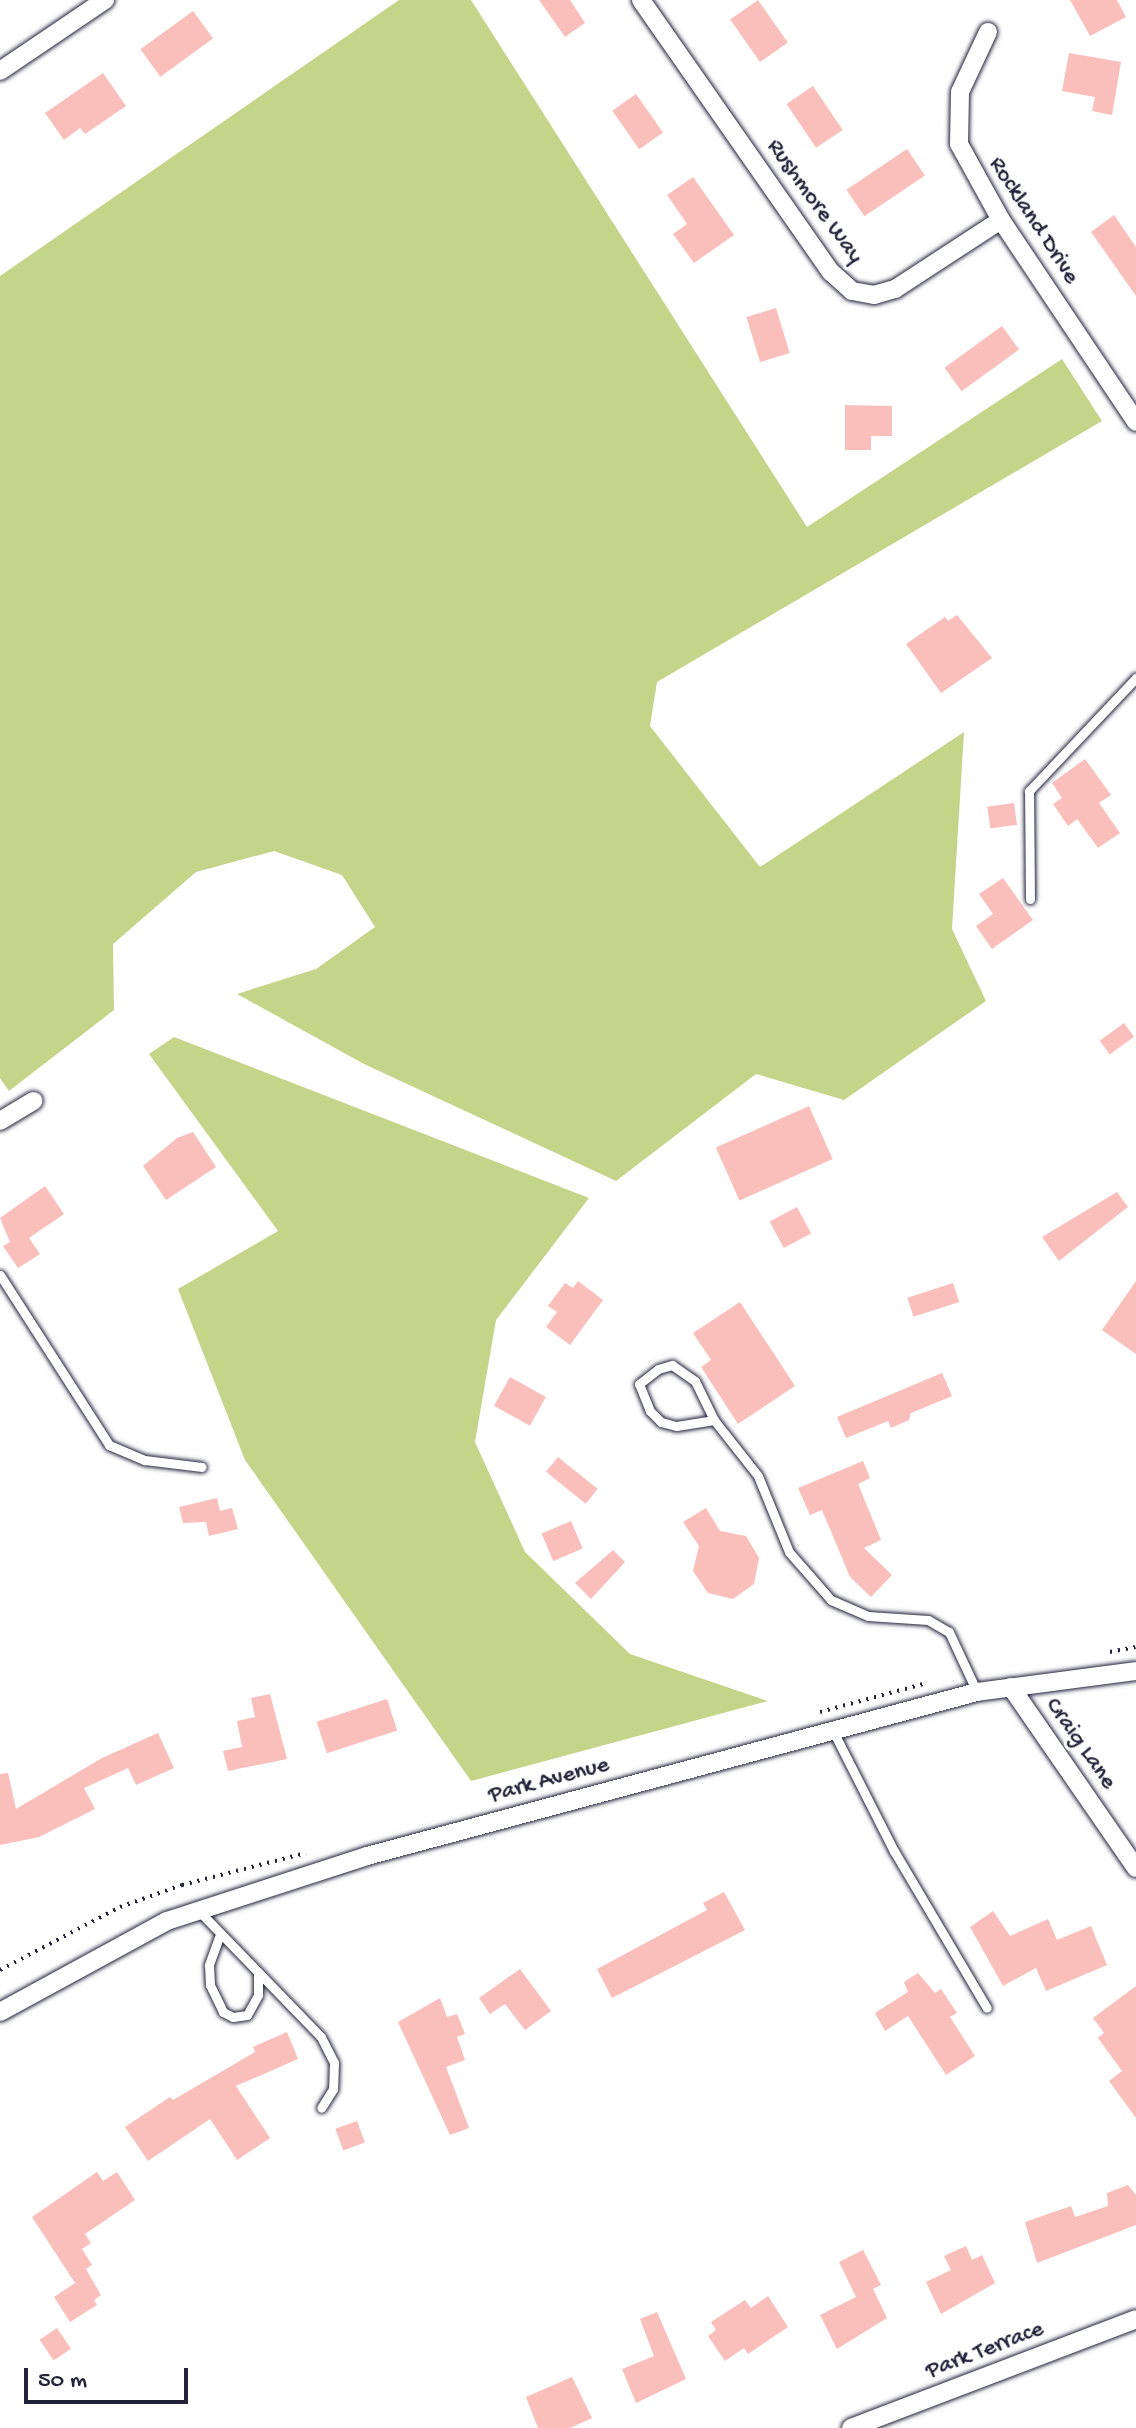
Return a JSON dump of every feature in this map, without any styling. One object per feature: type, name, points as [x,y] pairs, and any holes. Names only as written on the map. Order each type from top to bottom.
[{"type":"street","points":[[0,71],[105,0]]},
{"type":"street","name":"Rushmore Way","points":[[641,0],[831,272],[852,291],[874,295],[895,289],[1001,220]]},
{"type":"street","name":"Rockland Drive","points":[[988,32],[960,92],[957,118],[970,170],[1136,422]]},
{"type":"street","points":[[0,1121],[33,1101]]},
{"type":"street","name":"Park Avenue","points":[[0,2012],[95,1956],[198,1910],[367,1856],[832,1728],[977,1692],[1136,1671]]},
{"type":"street","name":"Craig Lane","points":[[1011,1687],[1136,1868]]},
{"type":"street","name":"Park Terrace","points":[[851,2428],[1136,2319]]},
{"type":"lane","points":[[1030,899],[1029,791],[1136,678]]},
{"type":"lane","points":[[0,1275],[109,1445],[145,1460],[202,1467]]},
{"type":"lane","points":[[714,1420],[676,1426],[661,1422],[644,1401],[639,1384],[658,1369],[672,1365],[695,1381],[714,1420],[758,1476],[789,1552],[831,1600],[868,1616],[928,1620],[949,1632],[977,1692]]},
{"type":"lane","points":[[832,1728],[894,1851],[987,2008]]},
{"type":"lane","points":[[198,1910],[219,1937],[321,2037],[334,2063],[333,2089],[321,2108]]},
{"type":"lane","points":[[219,1937],[209,1965],[210,1985],[223,2012],[233,2017],[247,2015],[258,1995],[258,1974]]},
{"type":"green space","points":[[399,0],[471,0],[807,527],[1062,359],[1102,421],[657,682],[650,726],[760,867],[964,732],[952,929],[986,1001],[844,1100],[756,1074],[616,1181],[364,1064],[237,994],[316,969],[375,927],[342,875],[274,851],[196,872],[113,944],[114,1010],[9,1091],[0,1078],[0,276]]},
{"type":"green space","points":[[174,1037],[589,1198],[496,1320],[475,1442],[525,1552],[630,1654],[768,1701],[471,1781],[245,1460],[178,1289],[278,1231],[149,1054]]},
{"type":"building","points":[[539,0],[570,0],[585,23],[565,37]]},
{"type":"building","points":[[758,0],[788,43],[760,62],[730,20]]},
{"type":"building","points":[[1070,0],[1117,0],[1126,17],[1090,36]]},
{"type":"building","points":[[193,11],[213,39],[160,77],[140,49]]},
{"type":"building","points":[[1069,53],[1121,62],[1112,115],[1092,111],[1095,97],[1062,91]]},
{"type":"building","points":[[103,73],[126,106],[85,134],[80,128],[64,140],[45,113]]},
{"type":"building","points":[[813,86],[843,130],[816,148],[786,104]]},
{"type":"building","points":[[636,94],[663,133],[639,149],[612,111]]},
{"type":"building","points":[[907,149],[925,176],[864,216],[846,190]]},
{"type":"building","points":[[693,177],[734,235],[694,263],[673,234],[687,224],[667,195]]},
{"type":"building","points":[[1114,215],[1136,247],[1136,296],[1091,232]]},
{"type":"building","points":[[776,308],[790,353],[760,362],[746,317]]},
{"type":"building","points":[[1002,326],[1019,349],[962,391],[945,368]]},
{"type":"building","points":[[845,405],[892,406],[892,436],[871,436],[871,450],[845,450]]},
{"type":"building","points":[[957,615],[992,658],[941,693],[906,644],[945,617],[948,621]]},
{"type":"building","points":[[1085,759],[1111,795],[1099,803],[1120,833],[1098,848],[1077,819],[1068,826],[1053,804],[1062,798],[1052,783]]},
{"type":"building","points":[[1014,803],[1017,825],[990,829],[987,807]]},
{"type":"building","points":[[1003,878],[1033,920],[992,949],[976,926],[993,914],[979,894]]},
{"type":"building","points":[[1124,1023],[1134,1037],[1110,1054],[1100,1041]]},
{"type":"building","points":[[809,1106],[833,1159],[739,1200],[716,1147]]},
{"type":"building","points":[[193,1132],[216,1167],[166,1200],[143,1166],[177,1138]]},
{"type":"building","points":[[45,1186],[64,1214],[29,1238],[40,1254],[18,1268],[3,1246],[10,1242],[0,1218]]},
{"type":"building","points":[[1117,1192],[1128,1207],[1059,1261],[1042,1237]]},
{"type":"building","points":[[797,1207],[811,1233],[784,1248],[770,1222]]},
{"type":"building","points":[[578,1281],[603,1300],[570,1345],[546,1327],[557,1312],[548,1306],[565,1283],[573,1288]]},
{"type":"building","points":[[1136,1281],[1136,1354],[1102,1330]]},
{"type":"building","points":[[953,1283],[959,1302],[914,1317],[907,1298]]},
{"type":"building","points":[[740,1302],[795,1386],[738,1424],[701,1367],[711,1360],[693,1333]]},
{"type":"building","points":[[942,1373],[952,1396],[911,1413],[909,1420],[891,1428],[888,1421],[846,1438],[837,1417]]},
{"type":"building","points":[[510,1377],[546,1397],[530,1426],[494,1406]]},
{"type":"building","points":[[558,1457],[598,1489],[586,1504],[546,1472]]},
{"type":"building","points":[[863,1461],[870,1478],[858,1484],[881,1540],[864,1548],[892,1575],[871,1597],[850,1577],[822,1510],[810,1515],[798,1488]]},
{"type":"building","points":[[217,1498],[220,1511],[232,1508],[238,1529],[209,1536],[206,1522],[183,1523],[179,1507]]},
{"type":"building","points":[[706,1508],[720,1531],[746,1536],[759,1558],[754,1584],[733,1599],[708,1593],[693,1571],[699,1546],[683,1522]]},
{"type":"building","points":[[571,1521],[583,1549],[553,1561],[542,1534]]},
{"type":"building","points":[[613,1550],[625,1562],[591,1599],[575,1583]]},
{"type":"building","points":[[270,1694],[287,1759],[228,1771],[223,1751],[242,1747],[237,1721],[255,1717],[251,1698]]},
{"type":"building","points":[[387,1699],[397,1730],[327,1753],[317,1722]]},
{"type":"building","points":[[158,1733],[174,1768],[136,1785],[128,1768],[84,1788],[95,1809],[39,1837],[0,1845],[0,1774],[8,1773],[16,1809],[102,1758]]},
{"type":"building","points":[[724,1892],[745,1930],[612,1998],[597,1969],[707,1910],[703,1903]]},
{"type":"building","points":[[993,1911],[1010,1936],[1048,1919],[1057,1940],[1091,1926],[1107,1965],[1046,1991],[1036,1968],[1003,1986],[970,1927]]},
{"type":"building","points":[[520,1969],[551,2011],[525,2030],[505,2004],[490,2014],[479,1998]]},
{"type":"building","points":[[918,1973],[935,1993],[941,1989],[957,2013],[950,2017],[975,2056],[946,2075],[908,2016],[885,2031],[875,2013],[908,1992],[904,1982]]},
{"type":"building","points":[[1136,1986],[1136,2118],[1109,2081],[1122,2071],[1098,2038],[1104,2033],[1093,2018]]},
{"type":"building","points":[[440,1998],[447,2017],[457,2014],[465,2034],[457,2037],[465,2060],[446,2067],[469,2128],[450,2135],[398,2022]]},
{"type":"building","points":[[287,2032],[298,2059],[236,2086],[270,2138],[237,2160],[210,2119],[148,2161],[125,2127],[170,2097],[173,2100],[255,2052],[253,2047]]},
{"type":"building","points":[[357,2121],[365,2143],[343,2150],[335,2129]]},
{"type":"building","points":[[97,2172],[103,2181],[117,2172],[135,2200],[85,2234],[91,2243],[82,2249],[92,2265],[86,2269],[101,2295],[94,2300],[97,2305],[70,2322],[54,2297],[75,2283],[32,2217]]},
{"type":"building","points":[[1128,2185],[1136,2195],[1136,2225],[1037,2263],[1025,2222],[1071,2206],[1075,2217],[1108,2206],[1107,2193]]},
{"type":"building","points":[[966,2246],[972,2260],[982,2255],[995,2283],[941,2314],[926,2282],[951,2270],[944,2256]]},
{"type":"building","points":[[863,2250],[881,2285],[873,2289],[887,2318],[837,2349],[820,2315],[856,2297],[839,2262]]},
{"type":"building","points":[[768,2296],[788,2327],[748,2354],[744,2348],[725,2361],[708,2336],[716,2330],[711,2322],[745,2300],[751,2308]]},
{"type":"building","points":[[657,2312],[686,2379],[636,2403],[622,2369],[654,2356],[640,2319]]},
{"type":"building","points":[[57,2328],[71,2349],[54,2360],[40,2340]]},
{"type":"building","points":[[572,2377],[592,2418],[570,2428],[538,2428],[526,2397]]}]
